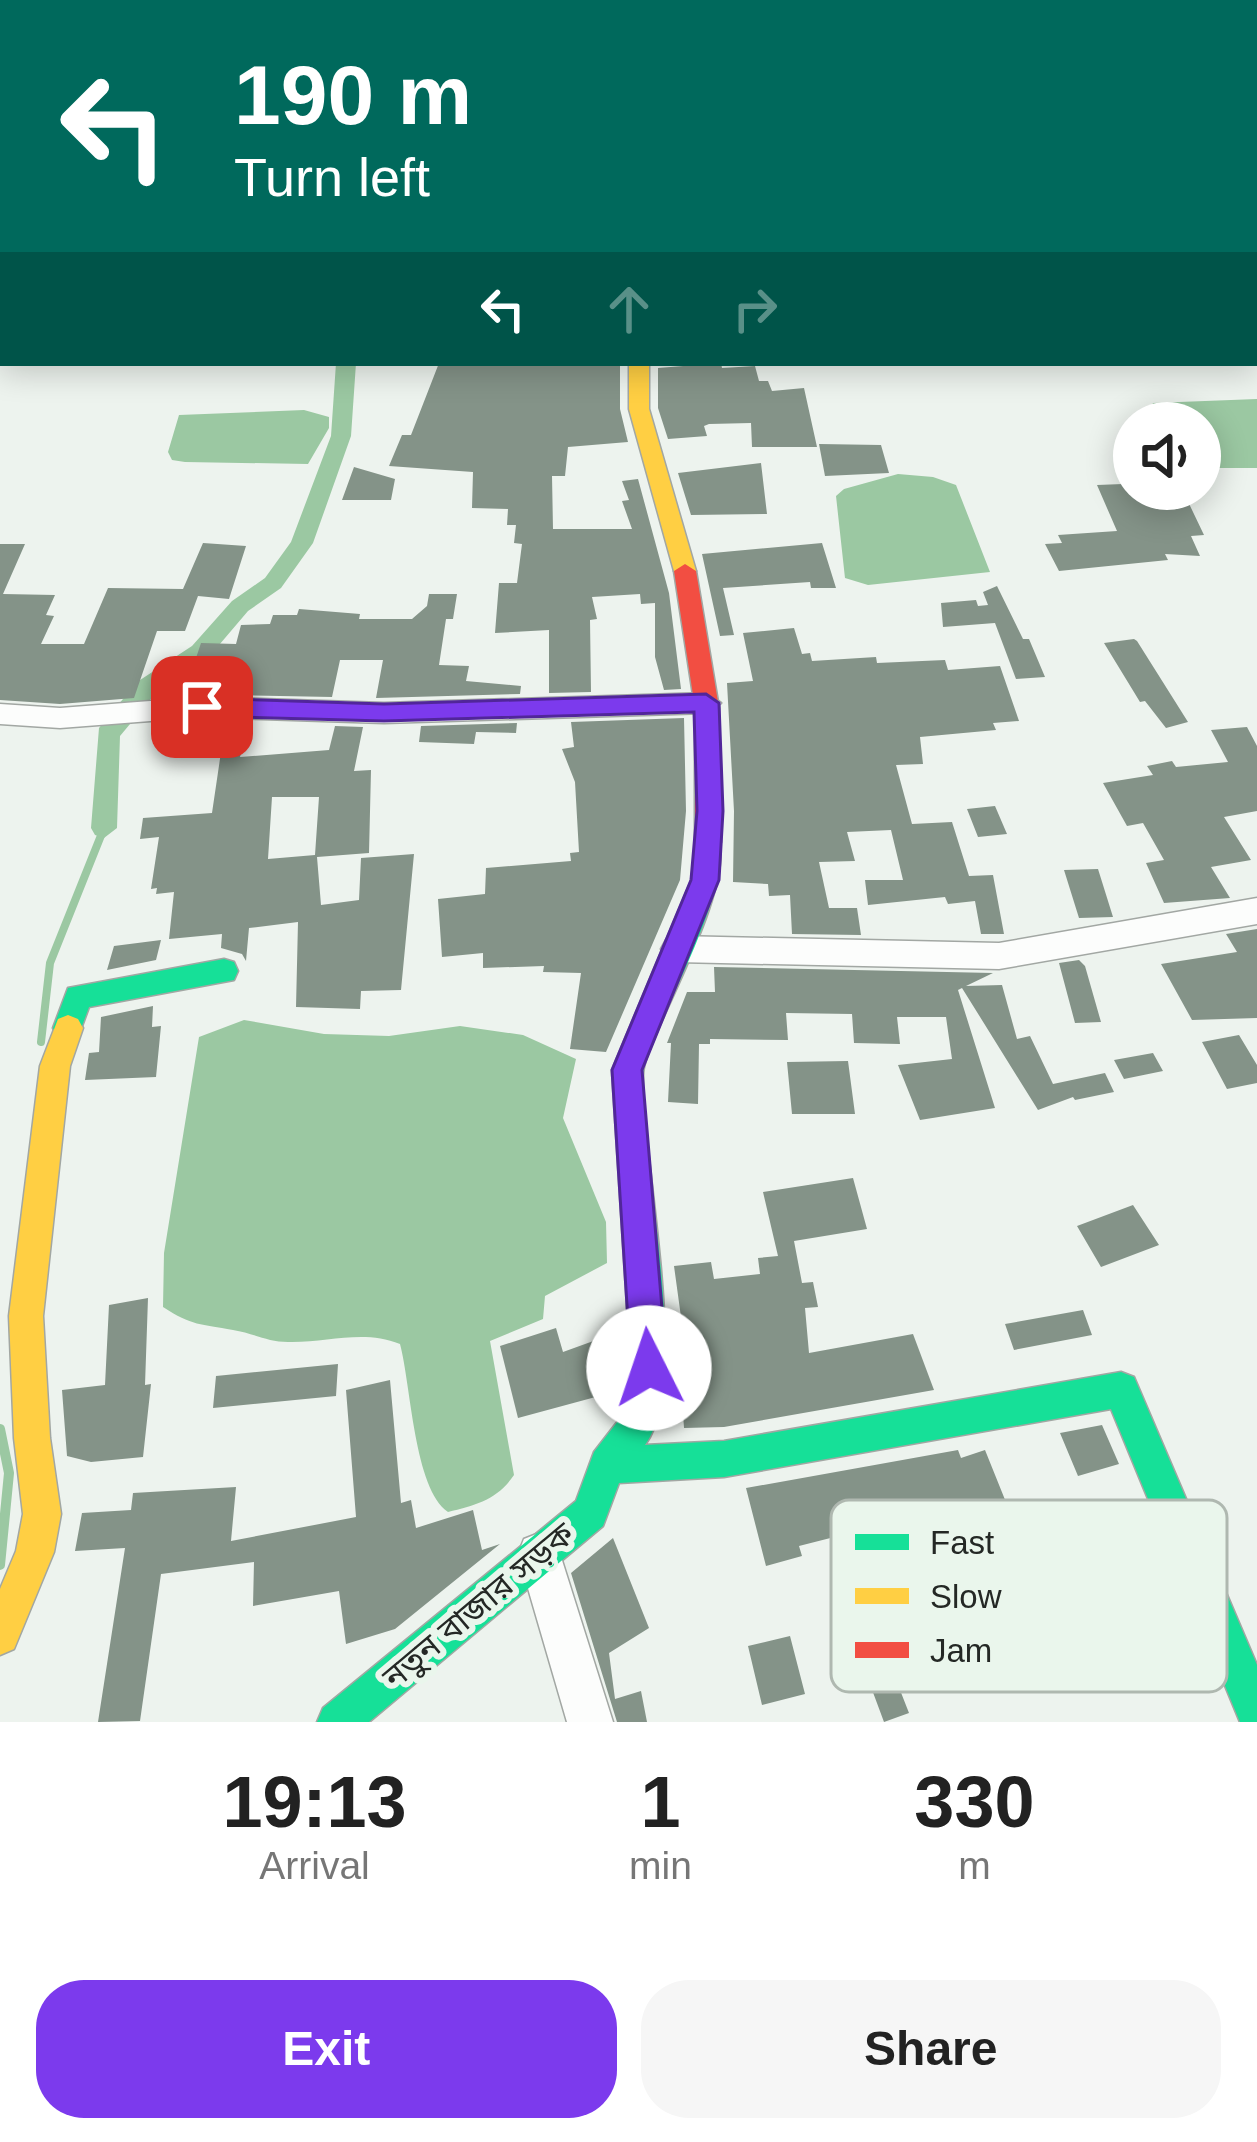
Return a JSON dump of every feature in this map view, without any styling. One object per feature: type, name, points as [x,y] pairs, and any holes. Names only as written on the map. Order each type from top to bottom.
[{"type":"street","name":"নতুন বাজার সড়ক","points":[[337,1722],[590,1513],[607,1465],[642,1419],[649,1368],[627,1070],[705,880],[710,811],[706,703],[691,592],[639,409],[639,366]]},
{"type":"street","points":[[0,714],[60,718],[202,707],[384,712],[706,703]]},
{"type":"street","points":[[676,949],[999,956],[1257,911]]},
{"type":"street","points":[[0,1636],[35,1552],[42,1514],[32,1438],[26,1316],[61,1048],[78,997],[224,971]]},
{"type":"street","points":[[607,1465],[724,1459],[1120,1390],[1167,1500]]},
{"type":"street","points":[[539,1554],[590,1722]]},
{"type":"street","points":[[1227,1642],[1257,1713]]},
{"type":"shaded area","points":[[1257,399],[1257,468],[1221,468],[1221,402],[1179,402]]},
{"type":"shaded area","points":[[304,410],[329,417],[329,428],[308,464],[185,462],[172,460],[168,452],[179,415]]},
{"type":"shaded area","points":[[898,474],[956,485],[990,572],[868,585],[845,578],[836,496],[844,489]]},
{"type":"shaded area","points":[[244,1020],[324,1034],[389,1036],[460,1026],[523,1035],[576,1059],[563,1118],[606,1222],[607,1263],[545,1296],[543,1319],[490,1341],[514,1475],[485,1500],[448,1512],[437,1500],[415,1435],[400,1344],[359,1337],[273,1341],[197,1323],[163,1307],[164,1253],[199,1037]]},
{"type":"building","points":[[438,366],[620,366],[620,409],[628,442],[568,447],[565,476],[552,476],[553,529],[632,529],[622,501],[629,500],[622,481],[638,479],[669,593],[681,689],[664,690],[655,657],[655,603],[641,604],[640,594],[592,597],[597,619],[590,620],[591,692],[549,693],[549,630],[495,633],[499,583],[517,583],[522,544],[514,543],[516,525],[507,525],[508,509],[472,508],[473,472],[389,466],[402,435],[411,435]]},
{"type":"building","points":[[755,366],[759,381],[768,381],[772,391],[804,388],[817,447],[752,447],[751,423],[709,424],[704,426],[707,436],[668,439],[658,408],[658,368]]},
{"type":"building","points":[[819,444],[881,445],[889,473],[825,476]]},
{"type":"building","points":[[761,463],[767,514],[691,515],[678,473]]},
{"type":"building","points":[[354,467],[395,479],[391,500],[342,500]]},
{"type":"building","points":[[1113,484],[1113,510],[1192,510],[1204,535],[1191,536],[1200,556],[1165,554],[1168,560],[1059,571],[1045,544],[1062,543],[1058,535],[1117,531],[1097,485]]},
{"type":"building","points":[[203,543],[246,546],[229,599],[198,596],[185,631],[157,631],[134,698],[60,704],[0,700],[0,544],[25,544],[3,594],[55,595],[46,615],[54,616],[41,644],[84,644],[108,588],[183,589]]},
{"type":"building","points":[[822,543],[836,588],[811,588],[810,582],[723,588],[734,635],[720,636],[702,554]]},
{"type":"building","points":[[997,586],[1045,677],[1016,679],[995,623],[943,627],[941,603],[976,600],[978,606],[988,605],[983,592]]},
{"type":"building","points":[[429,594],[457,594],[453,619],[446,619],[439,665],[469,666],[466,681],[521,686],[520,694],[376,698],[383,660],[340,660],[332,697],[184,694],[201,643],[236,644],[241,625],[270,624],[273,615],[297,615],[299,609],[360,614],[359,619],[412,619],[427,606]]},
{"type":"building","points":[[794,628],[802,654],[810,653],[812,661],[876,657],[877,663],[945,660],[948,670],[1000,666],[1019,721],[993,723],[996,730],[920,737],[923,764],[896,765],[912,824],[952,822],[969,876],[993,875],[1004,934],[981,934],[975,901],[948,904],[945,897],[868,905],[865,880],[903,880],[891,830],[847,832],[855,861],[819,862],[829,908],[857,908],[861,935],[792,934],[790,895],[769,896],[768,884],[733,882],[727,683],[753,681],[743,633]]},
{"type":"building","points":[[1134,639],[1188,722],[1166,728],[1145,701],[1140,702],[1104,643]]},
{"type":"building","points":[[684,718],[686,811],[680,880],[606,1052],[570,1049],[581,973],[543,972],[544,966],[483,968],[483,953],[442,957],[438,899],[485,894],[486,868],[571,861],[570,853],[579,852],[575,782],[562,749],[574,747],[571,722]]},
{"type":"building","points":[[250,723],[240,757],[329,750],[335,726],[363,727],[354,771],[371,770],[369,853],[317,857],[321,905],[359,900],[361,858],[414,854],[401,990],[361,991],[360,1009],[296,1007],[298,922],[249,928],[246,961],[242,954],[221,948],[222,934],[169,939],[174,892],[156,894],[157,888],[151,889],[159,837],[140,839],[143,818],[212,813],[221,752],[159,748],[167,724]],"holes":[[[272,797],[319,797],[315,855],[268,859]]]},
{"type":"building","points":[[517,723],[516,733],[476,732],[474,744],[419,742],[421,726]]},
{"type":"building","points":[[1247,727],[1257,746],[1257,811],[1224,817],[1251,860],[1211,867],[1230,898],[1164,903],[1146,863],[1164,860],[1143,823],[1127,826],[1103,783],[1153,775],[1147,766],[1172,761],[1176,767],[1228,762],[1211,730]]},
{"type":"building","points":[[995,806],[1007,834],[978,837],[967,809]]},
{"type":"building","points":[[1098,869],[1113,917],[1079,918],[1064,870]]},
{"type":"building","points":[[1257,929],[1257,1018],[1192,1020],[1161,964],[1237,952],[1226,934]]},
{"type":"building","points":[[161,940],[156,960],[107,970],[114,946]]},
{"type":"building","points":[[1079,960],[1085,966],[1101,1022],[1075,1023],[1059,963]]},
{"type":"building","points":[[714,967],[993,973],[966,986],[1002,985],[1017,1039],[1030,1036],[1053,1084],[1105,1073],[1114,1092],[1073,1097],[1038,1110],[962,988],[958,990],[995,1108],[920,1120],[898,1065],[952,1059],[946,1017],[897,1017],[900,1044],[854,1043],[852,1014],[786,1013],[788,1040],[710,1039],[710,1044],[699,1044],[698,1104],[668,1102],[671,1043],[667,1043],[687,992],[715,992]]},
{"type":"building","points":[[153,1006],[152,1027],[161,1026],[156,1077],[85,1080],[89,1053],[99,1052],[101,1017]]},
{"type":"building","points":[[1239,1035],[1257,1065],[1257,1083],[1227,1089],[1202,1042]]},
{"type":"building","points":[[1153,1053],[1163,1071],[1124,1079],[1114,1060]]},
{"type":"building","points":[[848,1061],[855,1114],[792,1114],[787,1062]]},
{"type":"building","points":[[853,1178],[867,1229],[794,1241],[802,1283],[813,1282],[818,1307],[805,1308],[809,1353],[913,1334],[934,1390],[724,1427],[684,1428],[678,1340],[684,1339],[674,1266],[711,1262],[714,1279],[760,1274],[758,1258],[778,1256],[763,1192]]},
{"type":"building","points":[[1133,1205],[1159,1245],[1101,1267],[1077,1226]]},
{"type":"building","points":[[148,1298],[145,1385],[151,1384],[143,1457],[91,1462],[67,1456],[62,1390],[105,1385],[109,1305]]},
{"type":"building","points":[[1083,1310],[1092,1335],[1014,1350],[1005,1324]]},
{"type":"building","points":[[556,1328],[563,1352],[610,1335],[617,1356],[614,1392],[518,1418],[500,1346]]},
{"type":"building","points":[[338,1364],[336,1396],[213,1408],[216,1376]]},
{"type":"building","points":[[390,1380],[401,1503],[411,1500],[416,1528],[473,1510],[482,1550],[500,1544],[395,1629],[346,1644],[339,1591],[253,1606],[254,1562],[161,1574],[140,1721],[98,1722],[125,1548],[75,1551],[82,1513],[131,1510],[133,1493],[236,1487],[231,1541],[356,1517],[346,1390]]},
{"type":"building","points":[[1102,1425],[1119,1464],[1078,1476],[1060,1433]]},
{"type":"building","points":[[958,1450],[961,1458],[985,1450],[1005,1500],[831,1500],[831,1538],[799,1546],[802,1556],[766,1566],[746,1488]]},
{"type":"building","points":[[613,1538],[649,1628],[609,1653],[615,1699],[641,1691],[647,1722],[617,1722],[571,1573]]},
{"type":"building","points":[[790,1636],[805,1694],[762,1705],[748,1646]]},
{"type":"building","points":[[873,1692],[901,1692],[909,1713],[884,1722]]},
{"type":"waterway","points":[[104,828],[108,734],[146,688],[200,652],[240,606],[273,583],[302,543],[341,436],[346,366]]},
{"type":"waterway","points":[[41,1042],[50,963],[104,828]]},
{"type":"waterway","points":[[0,1429],[9,1473],[0,1565]]},
{"type":"traffic: fast","points":[[337,1722],[590,1513],[607,1465],[642,1419],[649,1368],[627,1070],[705,881],[708,842]]},
{"type":"traffic: fast","points":[[68,1028],[78,997],[224,971]]},
{"type":"traffic: fast","points":[[607,1465],[724,1459],[1121,1390],[1167,1500]]},
{"type":"traffic: fast","points":[[1227,1642],[1257,1713]]},
{"type":"traffic: slow","points":[[639,366],[639,409],[685,571]]},
{"type":"traffic: slow","points":[[0,1635],[35,1552],[42,1514],[32,1438],[26,1316],[55,1066],[68,1028]]},
{"type":"traffic: jam","points":[[685,571],[707,708],[708,842]]},
{"type":"route","points":[[202,707],[384,712],[706,703],[710,811],[705,880],[627,1070],[649,1368]]}]
